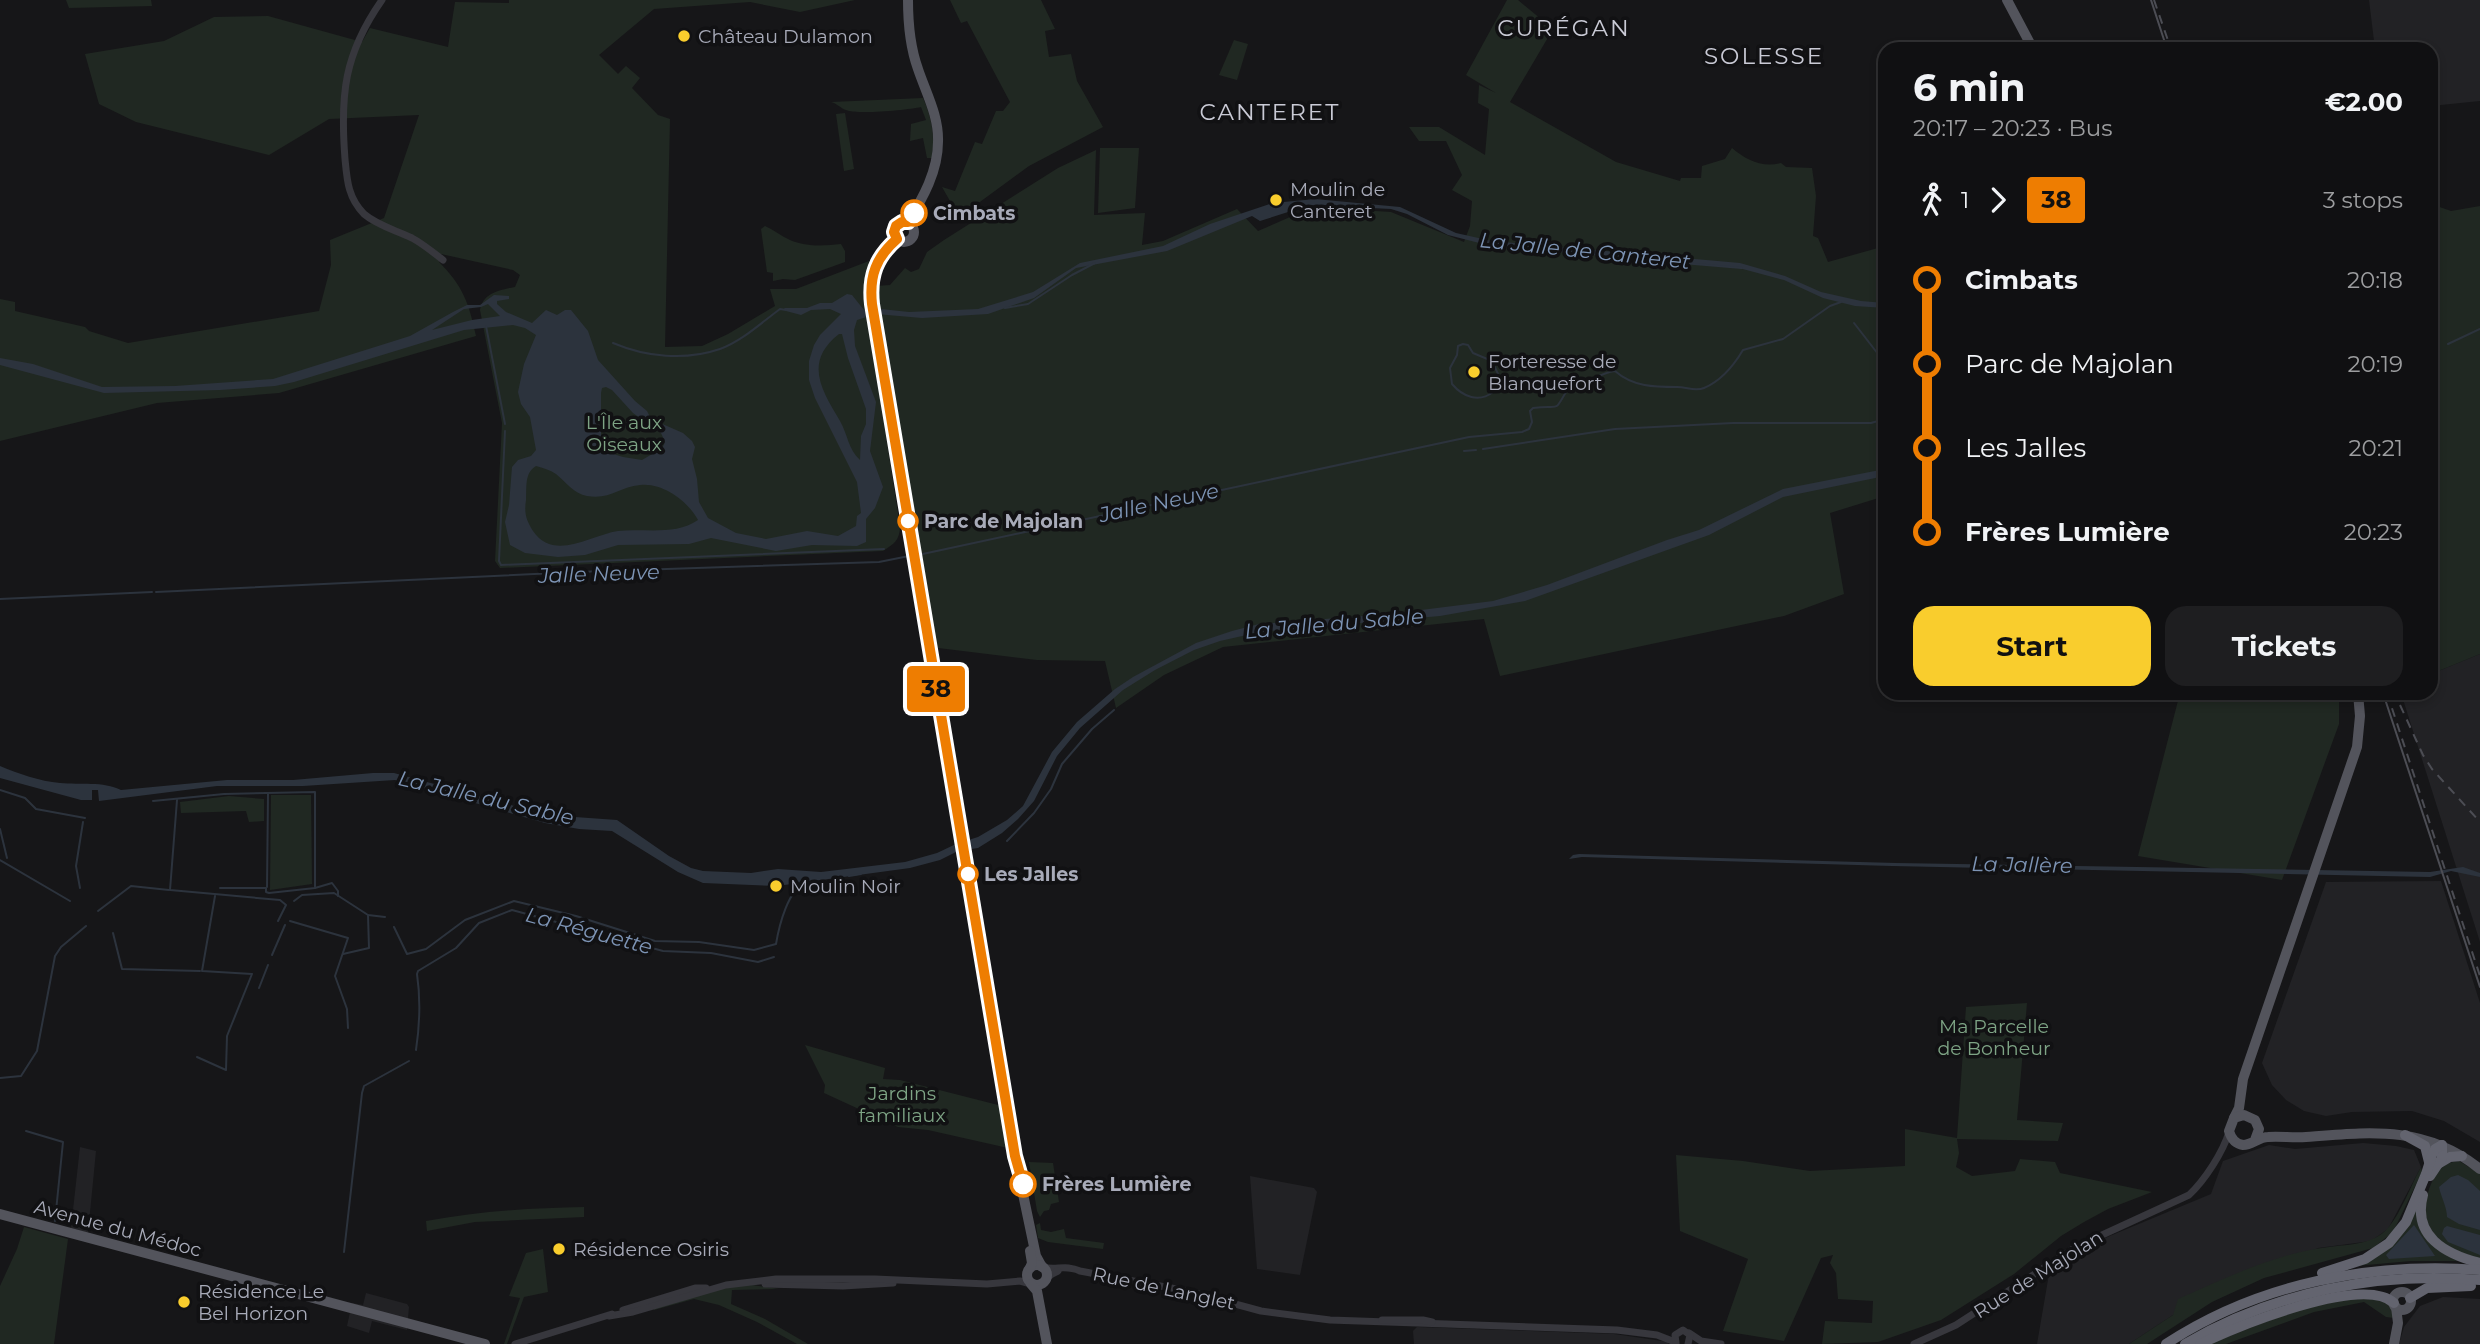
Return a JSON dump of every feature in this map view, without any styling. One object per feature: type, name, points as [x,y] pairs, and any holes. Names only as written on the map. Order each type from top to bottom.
[{"type":"highway","points":[[2405,1135],[2425,1146],[2434,1164],[2423,1195],[2420,1214],[2426,1231],[2438,1245],[2465,1259],[2480,1263]]},
{"type":"highway","points":[[2166,1344],[2214,1317],[2255,1299],[2304,1278],[2365,1259],[2381,1250],[2406,1222],[2434,1164],[2443,1154],[2442,1145]]},
{"type":"highway","points":[[2434,1164],[2450,1157],[2462,1156]]},
{"type":"highway","points":[[2255,1299],[2332,1277],[2366,1271],[2421,1267],[2480,1269]]},
{"type":"highway","points":[[2185,1344],[2232,1319],[2307,1293],[2388,1280],[2480,1280]]},
{"type":"highway","points":[[2410,1298],[2427,1288],[2480,1287]]},
{"type":"highway","points":[[2200,1344],[2278,1313],[2338,1297],[2375,1294],[2398,1306]]},
{"type":"main road","points":[[908,0],[914,57],[935,116],[938,142],[932,176],[908,222]]},
{"type":"main road","points":[[2007,0],[2029,42]]},
{"type":"main road","points":[[908,222],[915,229],[912,239],[903,242],[897,239],[894,232],[896,226],[908,222]]},
{"type":"main road","points":[[897,239],[877,262],[872,277],[874,319],[1018,1171],[1036,1258],[1046,1272],[1042,1292],[1049,1344]]},
{"type":"main road","points":[[2359,700],[2357,747],[2244,1079],[2239,1108],[2229,1131],[2232,1140],[2240,1144],[2270,1136],[2290,1138],[2353,1132],[2405,1135],[2442,1145],[2480,1168]]},
{"type":"main road","points":[[2241,1094],[2244,1107],[2270,1136]]},
{"type":"main road","points":[[2234,1118],[2244,1115],[2256,1121],[2259,1133],[2255,1140]]},
{"type":"main road","points":[[1018,1171],[1031,1257],[1027,1279],[1038,1293],[1049,1344]]},
{"type":"main road","name":"Avenue du Médoc","points":[[0,1214],[226,1275],[269,1284],[443,1337],[485,1344]]},
{"type":"main road","points":[[1028,1270],[1036,1265],[1042,1267]]},
{"type":"main road","points":[[1031,1284],[1037,1285],[1045,1281]]},
{"type":"main road","points":[[2395,1344],[2398,1306],[2394,1297],[2401,1293],[2410,1298],[2411,1303],[2398,1306]]},
{"type":"street","points":[[382,0],[348,67],[342,125],[348,187],[357,206],[365,215],[380,225],[412,238],[443,260]]},
{"type":"street","name":"Rue de Majolan","points":[[1914,1344],[1956,1325],[2076,1247],[2189,1195],[2207,1177],[2229,1131]]},
{"type":"street","points":[[2220,1150],[2240,1144]]},
{"type":"street","name":"Rue de Langlet","points":[[1042,1267],[1052,1269],[1066,1266],[1283,1314],[1374,1322],[1389,1319],[1423,1320],[1440,1325],[1617,1330],[1657,1335],[1676,1343]]},
{"type":"street","points":[[1012,1281],[1028,1270]]},
{"type":"street","name":"Rue de Langlet","points":[[1045,1281],[1059,1271],[1080,1271]]},
{"type":"street","points":[[514,1344],[695,1288],[752,1282],[844,1286],[915,1282],[986,1284],[1012,1281],[1031,1284]]},
{"type":"street","points":[[1676,1343],[1675,1335],[1678,1331],[1688,1333],[1701,1341]]},
{"type":"street","name":"Rue de Langlet","points":[[1657,1335],[1678,1331]]},
{"type":"street","points":[[1688,1333],[1688,1344],[1701,1341],[1721,1344]]},
{"type":"street","points":[[524,1344],[533,1338]]},
{"type":"shaded area","points":[[2369,0],[2480,0],[2480,101],[2438,105],[2438,42],[2374,42]]},
{"type":"shaded area","points":[[2480,654],[2480,942],[2403,700],[2438,700],[2438,671]]},
{"type":"shaded area","points":[[2441,881],[2480,1003],[2480,1142],[2444,1121],[2412,1111],[2352,1112],[2326,1116],[2304,1111],[2286,1100],[2272,1085],[2262,1063],[2326,882]]},
{"type":"shaded area","points":[[2363,1143],[2414,1150],[2421,1167],[2388,1229],[2371,1241],[2318,1248],[2173,1315],[2129,1344],[2037,1344],[2049,1274],[2053,1267],[2093,1243],[2211,1194],[2223,1161],[2269,1145],[2295,1149]]},
{"type":"shaded area","points":[[80,1147],[96,1151],[88,1233],[71,1228]]},
{"type":"shaded area","points":[[1250,1176],[1314,1188],[1317,1192],[1300,1275],[1257,1269]]},
{"type":"shaded area","points":[[366,1293],[407,1304],[407,1330],[372,1321],[369,1333],[347,1326],[352,1303],[363,1305]]},
{"type":"shaded area","points":[[2443,1297],[2480,1299],[2480,1344],[2399,1344],[2404,1327],[2420,1306]]},
{"type":"shaded area","points":[[1417,1327],[1614,1334],[1669,1342],[1414,1344],[1413,1331]]},
{"type":"green space","points":[[66,0],[151,0],[152,6],[69,8]]},
{"type":"green space","name":"L'Île aux Oiseaux","points":[[509,0],[855,0],[800,12],[750,2],[654,9],[599,55],[618,74],[626,66],[640,78],[632,88],[658,115],[670,119],[665,347],[702,346],[775,306],[770,289],[796,289],[869,261],[866,308],[900,526],[898,538],[893,544],[883,551],[500,568],[495,561],[502,423],[480,310],[488,296],[515,287],[520,275],[513,270],[441,254],[439,262],[464,296],[476,336],[279,393],[157,403],[0,441],[0,299],[15,302],[15,311],[85,327],[89,331],[128,343],[319,311],[331,265],[330,240],[384,218],[419,115],[329,119],[269,155],[136,122],[99,104],[85,54],[164,41],[214,17],[268,16],[362,42],[370,28],[448,47],[455,2],[509,3]]},
{"type":"green space","points":[[950,0],[1041,0],[1055,29],[1045,31],[1049,57],[1071,54],[1077,81],[1103,127],[1029,166],[958,215],[942,187],[955,191],[975,142],[982,144],[996,111],[1003,111],[1010,102],[967,21],[961,23]]},
{"type":"green space","points":[[1507,0],[1518,0],[1553,29],[1510,102],[1616,162],[1680,181],[1681,178],[1701,178],[1702,166],[1725,159],[1732,148],[1761,164],[1781,163],[1786,167],[1812,168],[1816,196],[1813,236],[1818,238],[1828,262],[1878,248],[1878,498],[1830,513],[1844,594],[1784,616],[1500,676],[1484,619],[1223,647],[1164,675],[1116,708],[1105,661],[1037,660],[922,646],[910,566],[923,563],[908,496],[876,286],[890,285],[905,268],[911,272],[919,269],[927,252],[944,240],[1058,168],[1096,150],[1094,215],[1145,213],[1142,245],[1163,241],[1237,209],[1258,231],[1313,207],[1391,212],[1464,242],[1470,226],[1472,201],[1452,190],[1462,175],[1446,141],[1419,141],[1409,127],[1439,127],[1485,155],[1489,109],[1478,103],[1479,85],[1496,93],[1466,75]]},
{"type":"green space","points":[[1234,40],[1248,44],[1237,80],[1219,75]]},
{"type":"green space","points":[[923,98],[932,128],[932,158],[927,158],[923,138],[910,141],[911,124],[926,120],[921,107],[861,112],[846,110],[831,102]]},
{"type":"green space","points":[[845,113],[854,169],[844,171],[836,114]]},
{"type":"green space","points":[[1100,148],[1139,148],[1135,208],[1098,213]]},
{"type":"green space","points":[[2438,206],[2451,211],[2480,206],[2480,654],[2438,671]]},
{"type":"green space","points":[[765,226],[802,244],[841,244],[845,251],[845,262],[795,280],[773,281],[773,273],[767,272],[761,229]]},
{"type":"green space","points":[[2178,700],[2344,700],[2339,701],[2339,724],[2282,880],[2138,856]]},
{"type":"green space","points":[[271,795],[311,795],[312,884],[270,890]]},
{"type":"green space","points":[[229,796],[264,799],[264,821],[249,822],[246,811],[181,813],[180,802]]},
{"type":"green space","name":"Ma Parcelle de Bonheur","points":[[2027,1003],[2017,1120],[2063,1123],[2058,1141],[1957,1139],[1959,1153],[1956,1167],[1972,1176],[2015,1171],[2020,1159],[2055,1162],[2060,1173],[2152,1192],[2108,1209],[2084,1222],[2061,1236],[2014,1274],[1941,1320],[1878,1342],[1822,1344],[1825,1321],[1872,1323],[1873,1301],[1838,1299],[1836,1273],[1830,1263],[1833,1255],[1821,1258],[1784,1341],[1723,1331],[1748,1259],[1680,1231],[1676,1155],[1810,1171],[1905,1166],[1905,1129],[1957,1138],[1966,1007]]},
{"type":"green space","name":"Jardins familiaux","points":[[805,1045],[885,1068],[883,1079],[900,1080],[1002,1106],[1008,1148],[928,1130],[898,1127],[824,1093],[825,1085]]},
{"type":"green space","points":[[2459,1161],[2480,1174],[2480,1258],[2453,1249],[2442,1242],[2428,1224],[2425,1212],[2426,1199],[2436,1174],[2445,1165]]},
{"type":"green space","points":[[1029,1162],[1053,1163],[1059,1202],[1051,1204],[1049,1210],[1044,1211],[1040,1217],[1037,1211]]},
{"type":"green space","points":[[2421,1167],[2422,1172],[2393,1232],[2373,1248],[2264,1278],[2212,1302],[2147,1344],[2129,1344],[2173,1315],[2178,1299],[2214,1283],[2290,1255],[2361,1243],[2382,1234],[2402,1207]]},
{"type":"green space","points":[[2418,1204],[2421,1229],[2464,1261],[2411,1261],[2355,1266],[2375,1258]]},
{"type":"green space","points":[[584,1207],[584,1217],[475,1222],[427,1231],[426,1221],[505,1211]]},
{"type":"green space","points":[[1040,1223],[1041,1230],[1051,1232],[1064,1229],[1066,1238],[1104,1243],[1103,1249],[1048,1242],[1038,1238],[1036,1225]]},
{"type":"green space","points":[[24,1227],[68,1239],[54,1344],[0,1344],[0,1286]]},
{"type":"green space","points":[[543,1249],[548,1292],[524,1297],[507,1344],[504,1344],[520,1298],[509,1296],[526,1253]]},
{"type":"green space","points":[[752,1285],[779,1289],[732,1290],[731,1304],[765,1319],[808,1344],[797,1344],[719,1305],[694,1299],[654,1310],[728,1287]]},
{"type":"green space","points":[[2373,1296],[2393,1306],[2394,1318],[2386,1317],[2364,1302],[2314,1312],[2226,1344],[2209,1344],[2286,1314],[2326,1303]]},
{"type":"water","points":[[1315,199],[1400,207],[1456,233],[1492,241],[1740,263],[1785,276],[1821,292],[1878,302],[1878,308],[1855,306],[1823,298],[1784,280],[1739,268],[1491,246],[1448,235],[1391,209],[1310,205],[1260,221],[1252,216],[1167,251],[1076,268],[1034,298],[988,314],[922,318],[876,314],[857,320],[854,330],[855,346],[876,402],[870,451],[883,487],[875,508],[866,519],[866,542],[857,546],[812,545],[776,551],[711,538],[689,544],[618,545],[585,555],[558,557],[525,553],[510,545],[505,522],[512,467],[518,460],[531,456],[536,450],[530,417],[521,404],[518,392],[524,364],[536,335],[513,325],[464,330],[275,386],[104,393],[0,365],[0,358],[33,364],[102,387],[175,386],[273,379],[410,336],[467,305],[480,305],[494,295],[509,296],[509,299],[497,301],[497,304],[506,312],[532,323],[546,310],[557,315],[571,310],[588,331],[598,360],[647,411],[651,419],[683,433],[692,441],[695,447],[692,459],[699,502],[708,518],[736,533],[766,539],[807,531],[838,536],[856,526],[857,516],[861,513],[857,482],[815,398],[809,380],[809,361],[820,335],[841,314],[830,309],[811,310],[801,315],[784,308],[807,308],[820,303],[832,303],[847,294],[852,295],[864,310],[909,312],[978,309],[1033,292],[1080,263],[1163,246],[1210,224],[1273,203]],"holes":[[[488,304],[500,316],[432,330],[464,309]],[[839,334],[842,334],[866,409],[860,460],[827,399],[819,377],[821,355]],[[606,387],[633,413],[661,433],[665,442],[660,453],[654,453],[642,460],[607,452],[601,437],[601,393],[602,388]],[[536,466],[551,471],[574,490],[587,496],[608,495],[640,485],[657,487],[674,494],[688,506],[698,520],[679,528],[618,531],[573,544],[551,545],[533,531],[526,516],[527,481]]]},
{"type":"water","points":[[1878,470],[1878,477],[1783,497],[1709,535],[1525,601],[1440,616],[1260,632],[1194,650],[1123,690],[1080,728],[1057,756],[1034,801],[1002,833],[978,848],[958,851],[940,860],[910,868],[777,886],[703,883],[678,872],[612,831],[545,823],[395,780],[303,786],[217,786],[99,801],[98,790],[92,790],[92,800],[81,800],[0,778],[0,766],[44,781],[99,784],[121,790],[227,780],[293,780],[394,773],[547,815],[617,820],[669,856],[703,871],[751,873],[778,869],[821,872],[905,862],[978,837],[1007,820],[1023,806],[1052,752],[1077,722],[1133,677],[1196,643],[1259,624],[1389,614],[1493,601],[1547,585],[1699,530],[1783,489]]},
{"type":"water","points":[[1579,854],[1896,863],[2430,872],[2463,867],[2480,873],[2480,877],[2451,871],[2430,877],[1582,857],[1569,859]]},
{"type":"water","points":[[2458,1175],[2480,1191],[2480,1230],[2459,1224],[2447,1217],[2439,1187]]},
{"type":"water","points":[[2414,1225],[2435,1256],[2389,1259],[2386,1255]]},
{"type":"water","points":[[2447,1226],[2480,1235],[2480,1255],[2448,1242],[2442,1234]]},
{"type":"waterway","name":"La Jalle de Canteret","points":[[1005,308],[1028,304],[1095,263]]},
{"type":"waterway","name":"La Jalle de Canteret","points":[[1682,263],[1742,268]]},
{"type":"waterway","name":"Jalle Neuve","points":[[918,555],[1469,437],[1522,432],[1529,429],[1532,422],[1530,411],[1533,408],[1556,406],[1569,387],[1609,372],[1615,371],[1644,385],[1701,389],[1721,377],[1743,350],[1783,339],[1830,306],[1841,302]]},
{"type":"waterway","points":[[613,343],[639,352],[666,356],[707,353],[736,341],[780,309],[786,310]]},
{"type":"waterway","points":[[1854,323],[1878,354]]},
{"type":"waterway","points":[[486,326],[505,424]]},
{"type":"waterway","points":[[2448,344],[2480,329]]},
{"type":"waterway","points":[[1493,392],[1482,397],[1471,397],[1452,384],[1450,368],[1457,355],[1458,346],[1468,345],[1473,353],[1492,361],[1499,376],[1497,388]]},
{"type":"waterway","points":[[1483,449],[1615,429],[1733,423],[1878,421]]},
{"type":"waterway","points":[[505,431],[499,561],[501,565],[884,549]]},
{"type":"waterway","points":[[1464,451],[1476,450]]},
{"type":"waterway","name":"Jalle Neuve","points":[[156,592],[577,572],[879,562],[909,556]]},
{"type":"waterway","name":"Jalle Neuve","points":[[0,599],[152,592]]},
{"type":"waterway","points":[[1007,841],[1034,813],[1051,789],[1062,764],[1092,729],[1114,710]]},
{"type":"waterway","points":[[0,790],[25,798],[36,809],[85,818]]},
{"type":"waterway","points":[[153,801],[224,794],[315,792],[315,888]]},
{"type":"waterway","points":[[267,887],[268,794]]},
{"type":"waterway","points":[[177,800],[170,890],[280,900],[286,905],[278,921]]},
{"type":"waterway","points":[[80,888],[76,866],[83,822]]},
{"type":"waterway","points":[[0,829],[7,858]]},
{"type":"waterway","points":[[0,860],[70,901]]},
{"type":"waterway","name":"La Jalle du Sable","points":[[849,876],[861,874]]},
{"type":"waterway","points":[[394,927],[407,954],[426,949],[465,920],[514,901],[576,916],[655,941],[699,942],[754,950],[776,944],[789,900],[806,882]]},
{"type":"waterway","points":[[220,888],[266,888],[269,893],[315,888],[332,883],[338,896]]},
{"type":"waterway","points":[[98,911],[131,886],[169,890]]},
{"type":"waterway","points":[[294,901],[302,895],[334,893],[368,915],[385,917]]},
{"type":"waterway","points":[[197,1057],[226,1070],[227,1036],[252,974],[202,971],[215,896]]},
{"type":"waterway","name":"La Réguette","points":[[416,1050],[420,1012],[418,971],[456,948],[479,923],[512,910],[663,951],[711,953],[758,962],[774,957]]},
{"type":"waterway","points":[[343,954],[369,948],[368,915]]},
{"type":"waterway","points":[[290,921],[348,938],[335,976],[347,1009],[348,1028]]},
{"type":"waterway","points":[[272,955],[285,925]]},
{"type":"waterway","points":[[0,1078],[21,1076],[37,1051],[55,956],[61,947],[86,926]]},
{"type":"waterway","points":[[113,933],[122,969],[200,971]]},
{"type":"waterway","points":[[259,988],[268,965]]},
{"type":"waterway","name":"La Réguette","points":[[344,1252],[364,1086],[409,1061]]},
{"type":"waterway","points":[[26,1131],[63,1142],[55,1221]]},
{"type":"tram line","points":[[2151,0],[2165,42]]},
{"type":"tram line","points":[[2385,700],[2480,987]]},
{"type":"railway","points":[[2154,0],[2169,42]]},
{"type":"railway","points":[[2389,700],[2480,976]]},
{"type":"railway","points":[[2400,705],[2432,769],[2480,822]]},
{"type":"bus line","name":"38","points":[[914,213],[908,222],[898,223],[894,229],[897,239],[880,255],[872,277],[872,304],[1015,1156],[1023,1184]]},
{"type":"place","name":"Château Dulamon","points":[[684,36]]},
{"type":"place","name":"Moulin de Canteret","points":[[1276,200]]},
{"type":"place","name":"Cimbats","points":[[914,213]]},
{"type":"place","name":"Forteresse de Blanquefort","points":[[1474,372]]},
{"type":"place","name":"Parc de Majolan","points":[[908,521]]},
{"type":"place","name":"Les Jalles","points":[[968,874]]},
{"type":"place","name":"Moulin Noir","points":[[776,886]]},
{"type":"place","name":"Frères Lumière","points":[[1023,1184]]},
{"type":"place","name":"Résidence Osiris","points":[[559,1249]]},
{"type":"place","name":"Résidence Le Bel Horizon","points":[[184,1302]]},
{"type":"district","name":"CURÉGAN","points":[[1564,28]]},
{"type":"district","name":"SOLESSE","points":[[1764,56]]},
{"type":"district","name":"CANTERET","points":[[1270,112]]},
{"type":"water label","name":"La Jallère","points":[[2022,865]]}]
